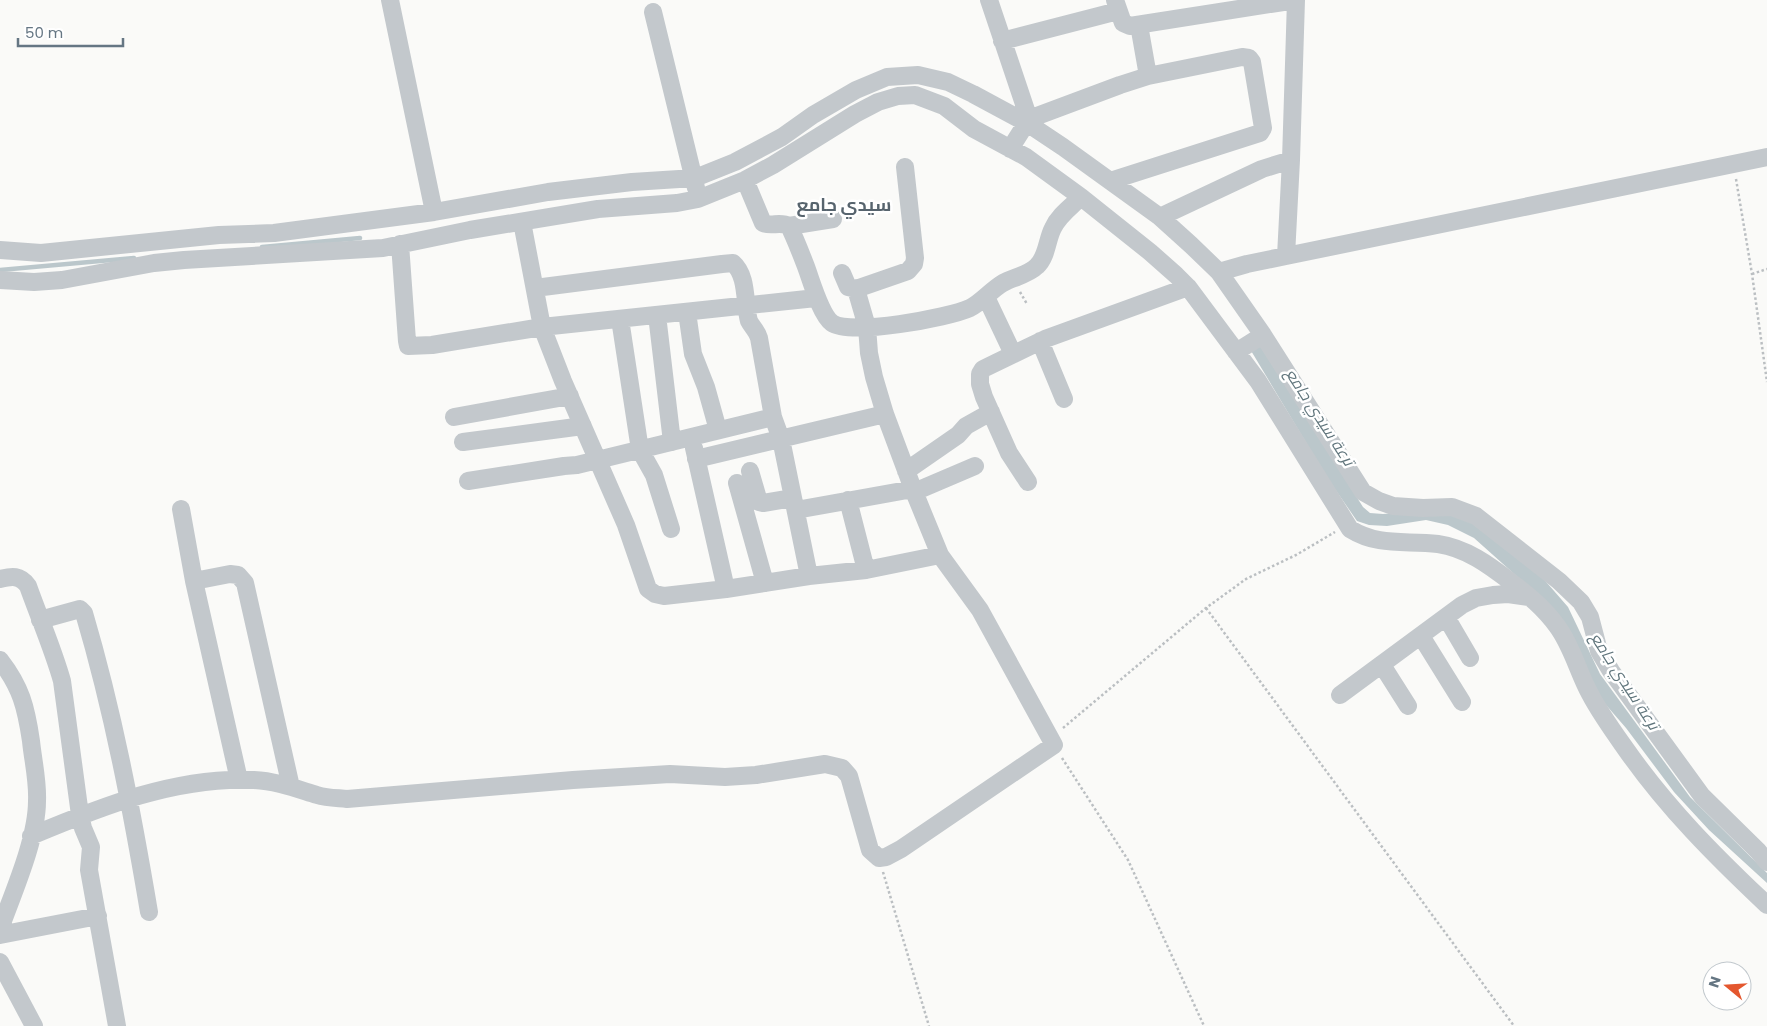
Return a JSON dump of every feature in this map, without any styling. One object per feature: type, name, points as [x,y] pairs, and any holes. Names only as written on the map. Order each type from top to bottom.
[{"type":"street","points":[[390,0],[434,212]]},
{"type":"street","points":[[988,0],[1028,121]]},
{"type":"street","points":[[1002,41],[1117,6],[1120,20],[1126,25],[1140,25],[1236,5],[1296,0],[1286,256]]},
{"type":"street","points":[[653,12],[698,198]]},
{"type":"street","points":[[1140,25],[1148,76]]},
{"type":"street","points":[[1010,149],[1028,121],[1120,85],[1148,76],[1245,56],[1252,62],[1262,131],[1257,135],[1110,181]]},
{"type":"street","points":[[0,250],[41,253],[74,251],[219,235],[274,233],[434,212],[557,191],[632,182],[694,178],[736,162],[782,137],[813,115],[856,90],[887,77],[918,75],[948,82],[1028,121],[1160,217],[1219,272],[1263,334],[1363,492],[1379,501],[1394,506],[1423,508],[1452,506],[1476,516],[1559,580],[1581,602],[1590,617],[1599,650],[1611,671],[1702,796],[1767,862]]},
{"type":"street","points":[[0,280],[34,282],[62,280],[162,263],[383,248],[598,209],[677,203],[698,198],[745,180],[773,165],[854,114],[878,102],[898,96],[915,95],[944,106],[974,129],[1026,158],[1081,197],[1150,252],[1188,287],[1258,381],[1350,529],[1361,536],[1375,541],[1439,544],[1460,550],[1488,565],[1542,606],[1559,628],[1572,652],[1590,694],[1624,748],[1655,790],[1681,821],[1767,905]]},
{"type":"street","points":[[1219,272],[1247,264],[1767,157]]},
{"type":"street","points":[[1160,217],[1262,169],[1291,160]]},
{"type":"street","points":[[842,273],[848,287],[856,289],[908,270],[914,264],[915,258],[905,167]]},
{"type":"street","points":[[745,180],[763,223],[767,225],[779,224],[789,226],[833,219]]},
{"type":"street","points":[[789,226],[805,264],[816,298],[831,322],[839,326],[867,327],[939,318],[970,308],[1004,282],[1039,265],[1058,218],[1081,197]]},
{"type":"street","points":[[522,222],[542,327],[626,526],[648,589],[655,594],[664,596],[726,589],[810,576],[866,570],[940,554]]},
{"type":"street","points":[[400,244],[408,346],[432,345],[542,327],[816,298]]},
{"type":"street","points":[[535,288],[732,263],[737,267],[742,280],[750,323],[758,332],[774,417],[781,439],[810,576]]},
{"type":"street","points":[[1028,482],[1009,453],[991,412],[980,384],[980,374],[983,369],[1040,341],[1188,287]]},
{"type":"street","points":[[31,836],[80,815],[130,799],[177,787],[239,780],[256,780],[291,787],[319,796],[348,800],[670,774],[726,777],[756,775],[825,764],[842,768],[849,776],[870,850],[879,858],[900,849],[1052,742],[980,610],[940,554],[885,414],[869,353],[867,327],[856,289]]},
{"type":"street","points":[[986,296],[1013,354]]},
{"type":"street","points":[[687,312],[694,354],[706,387],[718,430]]},
{"type":"street","points":[[657,315],[672,442]]},
{"type":"street","points":[[620,318],[640,450],[654,474],[671,529]]},
{"type":"street","points":[[1236,352],[1263,334]]},
{"type":"street","points":[[1040,341],[1064,399]]},
{"type":"street","points":[[454,417],[570,396]]},
{"type":"street","points":[[906,470],[958,435],[966,426],[991,412]]},
{"type":"street","points":[[696,459],[885,414]]},
{"type":"street","points":[[468,481],[598,460],[774,417]]},
{"type":"street","points":[[463,442],[583,426]]},
{"type":"street","points":[[692,437],[726,589]]},
{"type":"street","points":[[765,583],[744,477],[759,502],[794,504],[848,500],[914,491],[975,466]]},
{"type":"street","points":[[848,500],[866,570]]},
{"type":"street","points":[[181,509],[194,580],[239,780]]},
{"type":"street","points":[[194,580],[230,574],[238,575],[245,583],[291,787]]},
{"type":"street","points":[[0,579],[19,577],[28,586],[62,681],[80,815],[91,847],[89,870],[117,1026]]},
{"type":"street","points":[[1340,696],[1446,617],[1476,598],[1508,594],[1530,597]]},
{"type":"street","points":[[40,620],[80,609],[84,613],[104,681],[130,799],[149,912]]},
{"type":"street","points":[[1446,617],[1470,658]]},
{"type":"street","points":[[1421,636],[1462,702]]},
{"type":"street","points":[[0,660],[18,688],[28,720],[38,802],[24,860],[0,929]]},
{"type":"street","points":[[1382,665],[1408,706]]},
{"type":"street","points":[[0,935],[98,916]]},
{"type":"street","points":[[0,962],[34,1026]]},
{"type":"path","points":[[1734,164],[1767,382]]},
{"type":"path","points":[[1752,274],[1767,269]]},
{"type":"path","points":[[1204,1026],[1128,860],[1052,742],[1206,608],[1246,579],[1296,555],[1347,525]]},
{"type":"path","points":[[1206,608],[1514,1026]]},
{"type":"path","points":[[879,858],[929,1026]]},
{"type":"shaded area","points":[[1255,338],[1363,507],[1370,513],[1383,514],[1436,510],[1461,515],[1541,576],[1568,607],[1600,674],[1690,797],[1767,873],[1767,883],[1709,830],[1674,792],[1626,728],[1600,698],[1521,580],[1474,538],[1448,525],[1426,520],[1387,526],[1369,525],[1357,521],[1326,476],[1250,349]]},
{"type":"waterway","points":[[262,247],[360,238]]},
{"type":"waterway","points":[[0,270],[134,258]]},
{"type":"district","name":"سيدي جامع","points":[[844,204]]},
{"type":"water label","name":"ترعة سيدي جامع","points":[[1320,417]]},
{"type":"water label","name":"ترعة سيدي جامع","points":[[1625,681]]}]
